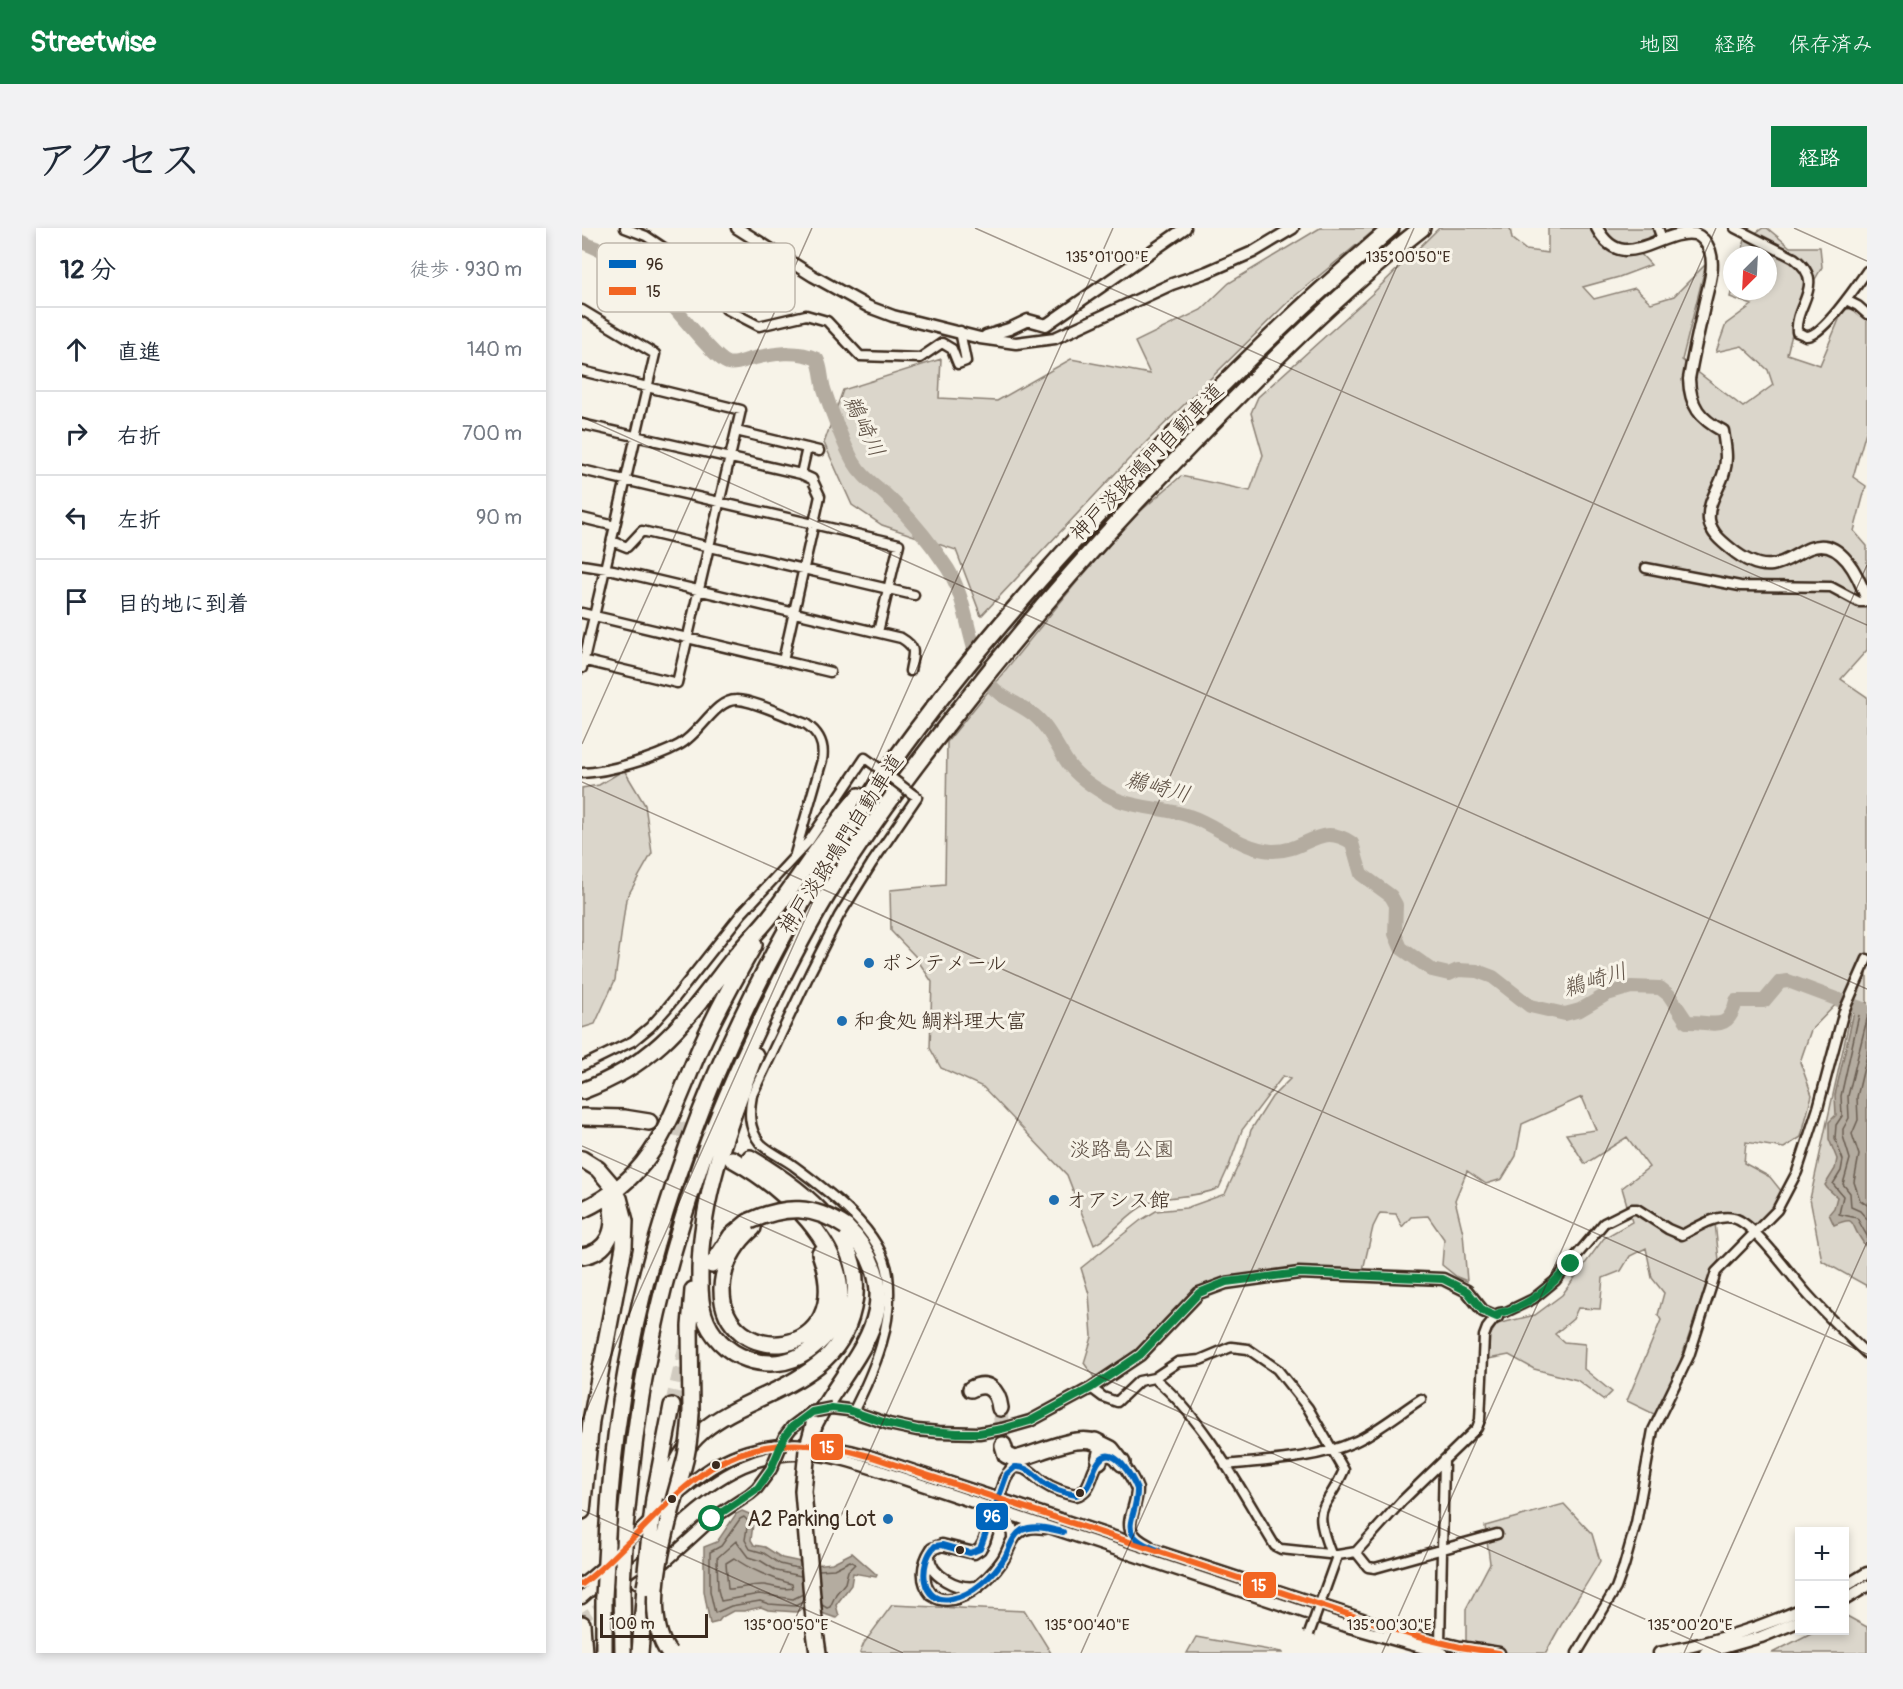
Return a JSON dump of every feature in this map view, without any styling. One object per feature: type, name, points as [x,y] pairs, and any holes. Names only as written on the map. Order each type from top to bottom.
[{"type":"highway","name":"神戸淡路鳴門自動車道","points":[[603,1653],[612,1468],[640,1306],[670,1198],[702,1107],[753,993],[786,931],[847,829],[903,748],[979,652],[1056,561],[1191,417],[1292,316],[1391,228]]},
{"type":"highway","name":"神戸淡路鳴門自動車道","points":[[623,1653],[634,1585],[625,1527],[646,1365],[658,1312],[684,1215],[719,1114],[786,971],[825,899],[893,797],[936,739],[1021,630],[1069,575],[1204,430],[1367,273],[1422,228]]},
{"type":"highway","points":[[582,1210],[621,1187],[639,1170],[655,1149],[669,1123],[724,998],[777,908],[840,818],[903,748]]},
{"type":"highway","points":[[582,1091],[630,1069],[662,1045],[777,908]]},
{"type":"highway","points":[[669,1653],[661,1640],[657,1620],[657,1578],[663,1545],[687,1452],[691,1413],[690,1326],[695,1273],[708,1198],[722,1151],[736,1106],[786,971]]},
{"type":"highway","points":[[582,1118],[624,1118],[647,1126],[582,1126]]},
{"type":"highway","points":[[660,1496],[679,1457],[701,1431],[728,1413],[801,1377],[827,1357],[845,1332],[855,1301],[855,1279],[850,1256],[832,1225],[791,1185],[734,1155],[790,1201],[814,1228],[829,1252],[837,1274],[840,1295],[837,1313],[829,1332],[815,1347],[796,1358],[774,1364],[754,1361],[733,1352],[718,1340],[707,1323],[702,1305],[700,1271],[702,1234]]},
{"type":"highway","points":[[582,1159],[598,1169],[607,1185],[582,1166]]},
{"type":"highway","points":[[752,1224],[728,1263],[723,1284],[724,1305],[739,1330],[755,1340],[773,1345],[791,1342],[799,1339],[814,1327],[824,1312],[828,1294],[826,1274],[817,1247],[801,1216],[790,1201]]},
{"type":"highway","points":[[582,1256],[601,1249],[607,1242],[613,1230],[615,1202],[625,1221],[624,1247],[593,1411],[582,1510]]},
{"type":"highway","points":[[712,1265],[731,1236],[752,1224],[786,1212],[818,1213],[846,1227],[861,1243],[872,1263],[878,1286],[878,1308],[865,1343],[813,1419],[805,1456],[803,1491],[818,1653]]},
{"type":"highway","points":[[971,1389],[979,1385],[991,1387],[996,1393],[1000,1408]]},
{"type":"highway","points":[[640,1653],[634,1585],[647,1549],[660,1496],[672,1406]]},
{"type":"highway","points":[[1089,1440],[1100,1445],[1102,1452],[1099,1461]]},
{"type":"highway","points":[[1003,1445],[1006,1455],[1015,1459],[1072,1442],[1089,1440],[1107,1446],[1122,1464]]},
{"type":"highway","points":[[582,1624],[584,1653]]},
{"type":"street","points":[[625,228],[646,236],[656,243]]},
{"type":"street","points":[[737,228],[761,243]]},
{"type":"street","points":[[980,338],[1028,320],[1046,325],[1185,228]]},
{"type":"street","points":[[795,265],[869,307],[893,316],[960,331],[980,338],[1016,343],[1055,338],[1172,284],[1253,252],[1293,228]]},
{"type":"street","points":[[1596,228],[1601,238],[1611,245],[1623,248],[1636,246],[1659,232],[1689,230],[1706,243],[1711,254],[1709,281],[1689,379],[1690,394],[1695,406],[1710,424],[1723,431],[1725,470],[1710,507],[1709,519],[1712,531],[1737,554],[1759,564],[1772,565],[1783,562],[1813,546],[1821,545],[1834,549],[1842,554],[1854,570],[1867,601],[1858,602],[1830,587],[1740,586],[1646,568]]},
{"type":"street","points":[[1735,228],[1801,263],[1808,274],[1808,291],[1796,323],[1797,332],[1806,336],[1814,334],[1840,309],[1867,271]]},
{"type":"street","points":[[1846,300],[1867,314]]},
{"type":"street","points":[[582,310],[655,354],[648,387],[583,663],[677,683],[741,410],[648,387],[582,371]]},
{"type":"street","points":[[732,312],[759,326],[806,315],[826,321],[860,356],[920,358],[942,344],[952,349],[958,364],[966,361],[960,331]]},
{"type":"street","points":[[582,424],[730,456],[801,474],[812,479],[820,496],[783,661]]},
{"type":"street","points":[[736,431],[819,451]]},
{"type":"street","points":[[801,474],[807,448]]},
{"type":"street","points":[[582,470],[899,544],[878,632]]},
{"type":"street","points":[[582,518],[615,526]]},
{"type":"street","points":[[612,541],[627,547],[642,531],[914,595]]},
{"type":"street","points":[[582,565],[901,638],[911,644],[914,650],[910,671]]},
{"type":"street","points":[[582,613],[830,672]]},
{"type":"street","points":[[582,773],[600,772],[678,746],[701,728],[712,713],[730,700],[746,701],[806,724],[818,736],[824,752],[794,858]]},
{"type":"street","points":[[582,1066],[633,1041],[650,1027],[742,913],[794,858],[820,826],[865,758],[917,797],[872,863],[820,951],[752,1095],[749,1110],[749,1119],[760,1143],[794,1166],[836,1201],[863,1226],[882,1255],[889,1289],[884,1337],[874,1368],[854,1412]]},
{"type":"street","points":[[1577,1653],[1616,1588],[1636,1523],[1653,1430],[1689,1356],[1716,1272],[1777,1210],[1797,1172],[1818,1108],[1844,1011],[1867,959]]},
{"type":"street","points":[[1154,1378],[1183,1406],[1226,1465],[1275,1546],[1281,1549],[1335,1556],[1356,1552],[1402,1501],[1477,1428],[1480,1420],[1484,1336],[1487,1328],[1499,1313],[1533,1299],[1556,1281],[1604,1223],[1632,1209],[1636,1209],[1682,1235],[1704,1224],[1730,1217],[1741,1220],[1808,1295],[1867,1354]]},
{"type":"street","points":[[634,1585],[666,1561],[712,1519],[758,1488],[771,1469],[785,1436],[792,1427],[832,1408],[917,1430],[979,1433],[1002,1429],[1044,1414],[1091,1388],[1140,1355],[1199,1293],[1226,1282],[1299,1273],[1443,1279],[1467,1291],[1483,1311],[1497,1317]]},
{"type":"street","points":[[1091,1388],[1103,1397],[1117,1402],[1139,1381],[1154,1378],[1178,1362],[1200,1360],[1231,1347],[1248,1349],[1277,1369],[1308,1408],[1344,1470],[1320,1514],[1322,1531],[1335,1556],[1309,1634]]},
{"type":"street","points":[[1226,1465],[1277,1460],[1356,1442],[1421,1399]]},
{"type":"street","points":[[582,1584],[686,1488],[709,1470],[744,1453],[787,1445],[817,1444],[852,1451],[1082,1526],[1441,1648]]},
{"type":"street","points":[[582,1598],[705,1488],[727,1473],[753,1462],[784,1455],[815,1455],[830,1456],[958,1497],[1346,1626],[1441,1648],[1499,1653]]},
{"type":"street","points":[[1063,1532],[1032,1528],[1019,1532],[996,1570],[976,1587],[962,1595],[951,1599],[941,1599],[932,1595],[926,1587],[923,1576],[924,1564],[929,1552],[935,1546],[942,1545],[974,1553],[980,1549],[1009,1471],[1019,1467],[1027,1469],[1048,1486],[1076,1495],[1088,1486],[1099,1461],[1109,1456],[1122,1464],[1137,1489],[1130,1529],[1139,1540],[1185,1560]]},
{"type":"street","points":[[1441,1648],[1444,1460]]},
{"type":"street","points":[[958,1497],[993,1510],[1004,1517],[1012,1530],[1013,1540]]},
{"type":"street","points":[[1082,1526],[1116,1532],[1125,1527],[1130,1519]]},
{"type":"street","points":[[1356,1552],[1368,1567],[1375,1568],[1497,1534]]},
{"type":"street","points":[[929,1552],[930,1566],[938,1574],[960,1586],[976,1587]]},
{"type":"street","points":[[1849,1584],[1867,1573]]},
{"type":"street","points":[[1849,1597],[1867,1586]]},
{"type":"street","points":[[1659,1653],[1749,1631],[1795,1612]]},
{"type":"street","points":[[1705,1653],[1761,1637],[1795,1623]]},
{"type":"green space","points":[[1320,228],[1377,228],[1290,300],[1128,460],[981,616],[956,550],[882,525],[852,505],[824,443],[843,390],[941,359],[939,398],[997,401],[1071,359],[1150,374],[1135,342],[1201,310],[1229,283]]},
{"type":"green space","name":"淡路島公園","points":[[1439,228],[1510,228],[1512,239],[1526,250],[1548,253],[1548,228],[1659,228],[1639,252],[1651,265],[1583,287],[1594,299],[1635,288],[1651,303],[1674,296],[1706,264],[1682,360],[1743,407],[1773,385],[1768,370],[1742,346],[1716,352],[1726,324],[1752,305],[1738,300],[1777,300],[1777,246],[1743,246],[1745,240],[1763,228],[1767,228],[1790,247],[1820,247],[1822,267],[1799,307],[1787,354],[1820,365],[1843,310],[1855,308],[1867,312],[1867,428],[1853,477],[1866,486],[1854,531],[1867,546],[1867,650],[1841,679],[1867,697],[1867,1286],[1822,1261],[1810,1199],[1853,1004],[1842,998],[1811,1030],[1800,1062],[1812,1095],[1801,1137],[1784,1148],[1746,1142],[1744,1163],[1770,1177],[1782,1192],[1773,1207],[1755,1227],[1742,1215],[1714,1213],[1719,1260],[1707,1282],[1679,1365],[1656,1415],[1627,1401],[1661,1320],[1658,1315],[1664,1293],[1652,1278],[1646,1248],[1630,1256],[1621,1271],[1603,1278],[1600,1309],[1578,1308],[1573,1319],[1555,1334],[1564,1342],[1585,1344],[1584,1369],[1612,1392],[1604,1400],[1577,1380],[1534,1369],[1509,1355],[1488,1359],[1489,1337],[1497,1324],[1535,1315],[1562,1295],[1604,1238],[1632,1222],[1622,1188],[1649,1167],[1627,1137],[1585,1164],[1566,1134],[1596,1130],[1582,1097],[1522,1124],[1516,1156],[1502,1179],[1486,1184],[1467,1171],[1455,1200],[1463,1233],[1467,1281],[1457,1277],[1442,1265],[1444,1239],[1428,1216],[1411,1217],[1402,1227],[1396,1214],[1380,1213],[1373,1227],[1363,1270],[1282,1270],[1194,1292],[1141,1348],[1096,1380],[1084,1363],[1092,1337],[1089,1294],[1081,1268],[1141,1220],[1156,1211],[1186,1208],[1225,1194],[1244,1153],[1251,1130],[1272,1097],[1290,1079],[1283,1076],[1242,1130],[1219,1188],[1150,1203],[1135,1211],[1094,1245],[1067,1175],[983,1087],[941,1068],[930,1048],[932,982],[915,956],[891,931],[890,890],[945,885],[947,742],[1076,583],[1135,516],[1181,476],[1250,491],[1263,455],[1251,413],[1258,397],[1372,294]]},
{"type":"green space","points":[[624,770],[645,805],[652,853],[626,899],[615,980],[595,1024],[582,1028],[582,788],[599,785]]},
{"type":"green space","points":[[1564,1504],[1592,1534],[1600,1561],[1546,1653],[1466,1653],[1466,1609],[1490,1563],[1485,1526]]},
{"type":"green space","points":[[892,1605],[1025,1611],[1051,1653],[860,1653],[864,1643]]},
{"type":"green space","points":[[1849,1617],[1867,1627],[1867,1653],[1772,1653],[1807,1635],[1849,1635]]},
{"type":"green space","points":[[1196,1637],[1281,1652],[1282,1653],[1187,1653]]},
{"type":"water","points":[[1867,1002],[1867,1249],[1851,1222],[1846,1221],[1834,1225],[1829,1214],[1834,1208],[1837,1197],[1825,1185],[1835,1169],[1837,1159],[1829,1139],[1829,1122],[1836,1115],[1835,1095],[1854,1012],[1858,1006]]},
{"type":"water","points":[[742,1511],[754,1516],[751,1540],[754,1545],[765,1547],[782,1558],[815,1565],[832,1563],[852,1553],[877,1575],[876,1577],[853,1573],[851,1585],[836,1605],[839,1616],[837,1618],[806,1607],[796,1612],[768,1610],[761,1607],[733,1611],[718,1622],[710,1624],[704,1591],[704,1547],[717,1542],[736,1514]]},
{"type":"waterway","name":"鵜崎川","points":[[582,242],[597,249]]},
{"type":"waterway","name":"鵜崎川","points":[[678,312],[711,350],[728,363],[784,353],[800,354],[817,359],[830,407],[856,466],[910,519],[948,569],[955,582],[975,653],[987,680],[996,691],[1040,720],[1070,766],[1099,790],[1127,803],[1189,816],[1249,846],[1260,849],[1284,850],[1321,836],[1341,837],[1352,843],[1361,874],[1391,896],[1396,905],[1395,934],[1401,948],[1432,970],[1449,974],[1458,970],[1477,971],[1493,977],[1530,1006],[1565,1014],[1580,1010],[1607,994],[1631,987],[1660,988],[1669,995],[1687,1022],[1718,1024],[1729,1018],[1736,1001],[1764,1001],[1780,982],[1788,981],[1863,1009]]},
{"type":"tunnel","points":[[649,1122],[700,1134],[736,1150]]},
{"type":"tunnel","points":[[672,1406],[687,1342]]},
{"type":"tunnel","points":[[1000,1408],[1003,1445]]},
{"type":"tunnel","points":[[582,1618],[627,1588]]},
{"type":"transit line","name":"15","points":[[582,1584],[603,1567],[681,1491],[711,1468],[749,1451],[768,1447],[809,1445],[869,1456],[1414,1636],[1499,1653]]},
{"type":"transit line","name":"96","points":[[1063,1532],[1038,1527],[1022,1530],[1016,1535],[995,1571],[975,1589],[959,1597],[941,1599],[933,1596],[928,1589],[924,1572],[930,1553],[935,1546],[942,1545],[970,1553],[980,1549],[1007,1474],[1015,1467],[1027,1470],[1051,1487],[1076,1495],[1088,1486],[1096,1466],[1104,1456],[1116,1459],[1127,1470],[1137,1489],[1131,1531],[1135,1538],[1158,1550]]},
{"type":"place","name":"ポンテメール","points":[[869,963]]},
{"type":"place","name":"和食処 鯛料理大富","points":[[842,1021]]},
{"type":"place","name":"オアシス館","points":[[1054,1200]]},
{"type":"place","name":"A2 Parking Lot","points":[[888,1519]]},
{"type":"route","points":[[712,1519],[758,1488],[771,1469],[785,1436],[801,1418],[812,1412],[832,1408],[848,1410],[889,1424],[917,1430],[957,1433],[979,1433],[1030,1421],[1091,1388],[1140,1355],[1199,1293],[1226,1282],[1299,1273],[1443,1279],[1467,1291],[1483,1311],[1497,1317],[1499,1313],[1533,1299],[1556,1281],[1571,1264]]}]
